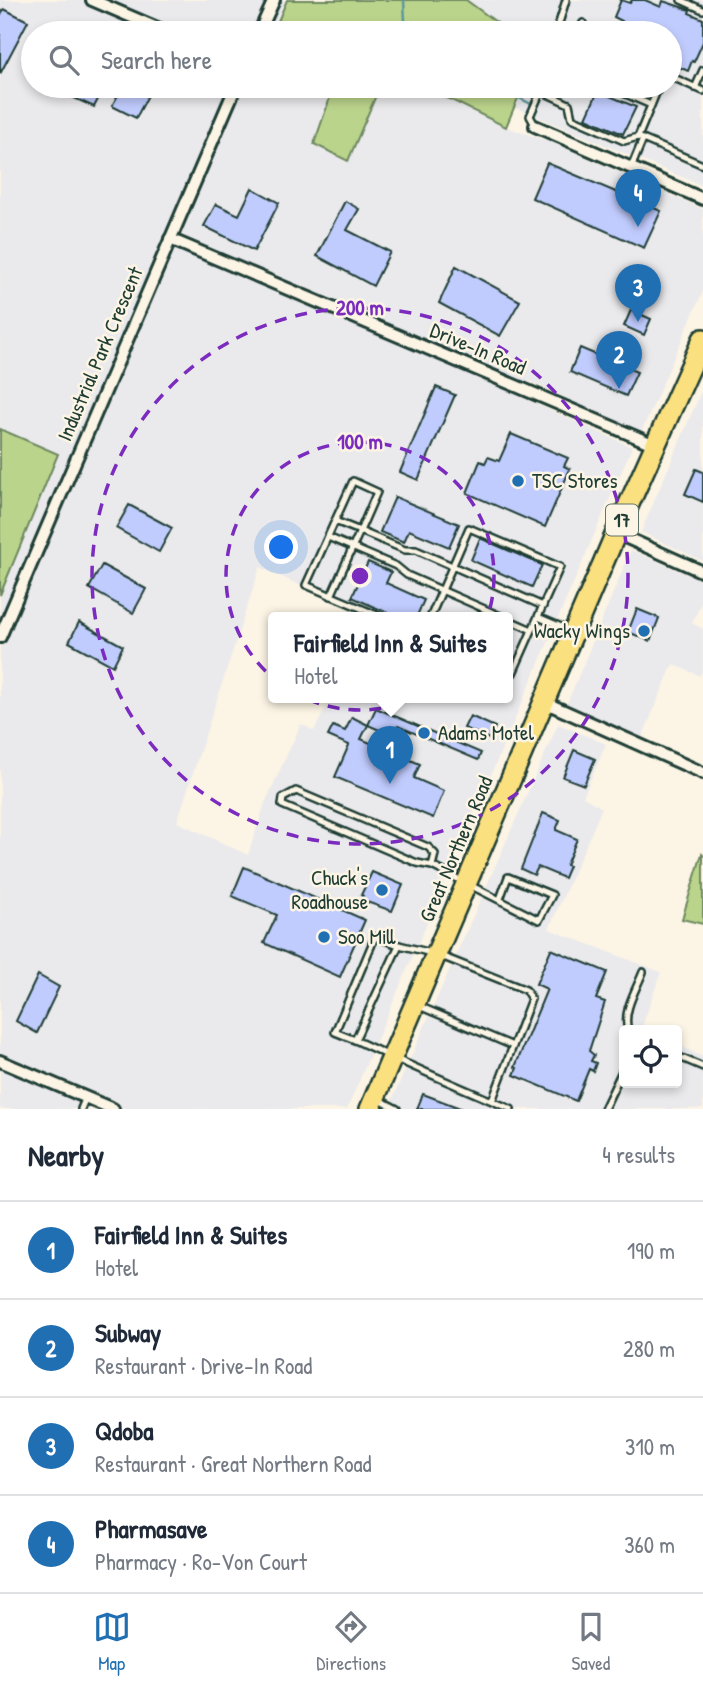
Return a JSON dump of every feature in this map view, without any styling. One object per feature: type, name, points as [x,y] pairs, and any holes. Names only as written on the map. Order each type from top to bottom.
[{"type":"highway","name":"Great Northern Road","points":[[372,1103],[616,533],[655,445],[697,369],[703,339]]},
{"type":"street","points":[[92,0],[141,21]]},
{"type":"street","points":[[264,21],[274,0]]},
{"type":"street","name":"Industrial Park Crescent","points":[[0,638],[231,98]]},
{"type":"street","points":[[535,126],[703,199]]},
{"type":"street","name":"Drive-In Road","points":[[170,239],[655,445]]},
{"type":"street","points":[[616,533],[703,572]]},
{"type":"street","points":[[544,702],[703,773]]},
{"type":"street","points":[[0,1061],[113,1109]]},
{"type":"lane","points":[[560,21],[566,0]]},
{"type":"lane","points":[[683,0],[703,10]]},
{"type":"lane","points":[[695,88],[703,70]]},
{"type":"lane","points":[[682,82],[703,91]]},
{"type":"lane","points":[[535,126],[530,116],[537,98]]},
{"type":"lane","points":[[558,98],[569,104],[572,118],[624,141],[641,138],[703,166]]},
{"type":"lane","points":[[635,98],[652,105]]},
{"type":"lane","points":[[631,168],[655,98]]},
{"type":"lane","points":[[331,596],[377,492],[354,481],[306,585],[331,596],[370,612]]},
{"type":"lane","points":[[335,521],[405,550],[416,550],[543,606]]},
{"type":"lane","points":[[433,612],[469,528],[559,567],[513,673]]},
{"type":"lane","points":[[328,537],[396,565],[407,575],[492,612]]},
{"type":"lane","points":[[538,617],[574,633]]},
{"type":"lane","points":[[513,621],[533,630]]},
{"type":"lane","points":[[432,866],[435,853],[428,847],[296,791],[283,798],[282,805],[466,881],[539,920],[552,895],[508,877],[500,899]]},
{"type":"lane","points":[[492,1101],[531,999],[526,990],[436,954],[375,937],[335,1032],[355,1040],[393,1058],[492,1101],[511,1109]]},
{"type":"lane","points":[[355,1040],[399,945]]},
{"type":"lane","points":[[626,1025],[629,1008],[643,972]]},
{"type":"lane","points":[[415,1004],[513,1046]]},
{"type":"lane","points":[[682,1058],[703,1067]]},
{"type":"lane","points":[[604,1109],[619,1078]]},
{"type":"lane","points":[[81,1109],[86,1097]]},
{"type":"lane","points":[[372,1103],[397,1109]]},
{"type":"shaded area","points":[[0,0],[287,0],[278,21],[21,21],[21,98],[333,98],[347,161],[375,98],[447,98],[506,127],[551,142],[703,209],[703,291],[641,433],[529,381],[519,396],[632,447],[347,1109],[0,1109]],"holes":[[[260,567],[359,612],[513,612],[513,703],[328,703],[314,731],[301,724],[265,803],[248,855],[177,822]]]},
{"type":"shaded area","points":[[466,0],[703,0],[703,186],[514,107],[518,98],[682,98],[682,21],[495,21]]},
{"type":"shaded area","points":[[703,387],[703,561],[641,532]]},
{"type":"shaded area","points":[[631,550],[703,581],[703,599],[692,623],[703,629],[703,668],[700,676],[673,664],[641,740],[566,706]]},
{"type":"shaded area","points":[[558,724],[606,744],[583,797],[602,808],[549,929],[661,972],[643,1025],[619,1025],[619,1088],[682,1088],[682,1046],[703,1057],[703,1109],[388,1109]]},
{"type":"green space","points":[[287,0],[466,0],[495,21],[278,21]]},
{"type":"green space","points":[[330,98],[375,98],[348,161],[314,144]]},
{"type":"green space","points":[[447,98],[518,98],[506,127]]},
{"type":"green space","points":[[0,429],[58,454],[0,595]]},
{"type":"green space","points":[[703,855],[703,924],[682,919]]},
{"type":"building","points":[[621,0],[630,3],[632,0],[645,0],[661,7],[663,1],[690,10],[689,13],[703,19],[703,42],[688,71],[682,68],[682,21],[622,21],[614,17]]},
{"type":"building","points":[[4,9],[28,21],[21,21],[21,34],[0,74],[0,16]]},
{"type":"building","points":[[74,98],[99,98],[94,107]]},
{"type":"building","points":[[116,98],[147,98],[136,118],[112,106]]},
{"type":"building","points":[[595,98],[615,98],[636,107],[623,134],[586,118]]},
{"type":"building","points":[[547,163],[661,211],[644,248],[532,198]]},
{"type":"building","points":[[252,188],[279,203],[254,251],[204,226],[216,204],[239,215]]},
{"type":"building","points":[[345,201],[359,209],[347,230],[390,252],[373,286],[317,256]]},
{"type":"building","points":[[456,266],[520,301],[500,336],[439,303]]},
{"type":"building","points":[[631,310],[651,319],[644,335],[624,326]]},
{"type":"building","points":[[580,348],[637,372],[626,396],[570,372]]},
{"type":"building","points":[[436,387],[455,395],[418,480],[400,472]]},
{"type":"building","name":"TSC Stores","points":[[511,434],[568,458],[564,466],[570,469],[545,527],[467,493],[480,461],[485,463],[488,457],[499,461]]},
{"type":"building","points":[[696,469],[703,472],[703,502],[685,494]]},
{"type":"building","points":[[395,497],[459,524],[449,547],[409,530],[404,542],[380,532]]},
{"type":"building","points":[[129,505],[172,528],[159,552],[116,528]]},
{"type":"building","points":[[480,538],[542,565],[532,587],[471,560]]},
{"type":"building","points":[[368,562],[391,572],[386,583],[424,600],[419,612],[386,612],[352,597]]},
{"type":"building","points":[[102,565],[146,589],[133,613],[89,588]]},
{"type":"building","points":[[637,609],[659,618],[650,641],[628,632]]},
{"type":"building","points":[[79,622],[123,646],[113,666],[69,642]]},
{"type":"building","name":"Adams Motel","points":[[376,708],[481,753],[478,760],[398,726],[393,736],[368,725]]},
{"type":"building","points":[[470,716],[495,727],[489,739],[464,728]]},
{"type":"building","points":[[352,717],[368,725],[361,739],[420,764],[414,778],[444,791],[433,818],[335,777],[349,745],[328,736],[333,726],[345,731]]},
{"type":"building","points":[[574,750],[595,759],[584,785],[563,777]]},
{"type":"building","points":[[543,813],[560,820],[556,830],[577,839],[566,865],[569,866],[564,878],[538,867],[534,875],[521,869]]},
{"type":"building","points":[[244,867],[365,920],[340,977],[264,943],[277,915],[232,896]]},
{"type":"building","name":"Chuck's Roadhouse","points":[[372,872],[403,885],[392,911],[361,900]]},
{"type":"building","points":[[551,949],[607,972],[596,999],[605,1002],[589,1051],[594,1055],[591,1061],[596,1063],[593,1071],[589,1069],[576,1101],[514,1075],[547,989],[536,984]]},
{"type":"building","points":[[38,975],[59,987],[37,1033],[16,1021]]},
{"type":"building","points":[[423,1094],[460,1108],[417,1109]]},
{"type":"waterway","points":[[404,0],[405,21]]},
{"type":"waterway","points":[[519,98],[531,104]]},
{"type":"place","name":"Pharmasave","points":[[638,227]]},
{"type":"place","name":"Qdoba","points":[[638,322]]},
{"type":"place","name":"Subway","points":[[619,389]]},
{"type":"place","name":"TSC Stores","points":[[518,481]]},
{"type":"place","name":"Wacky Wings","points":[[644,631]]},
{"type":"place","name":"Adams Motel","points":[[424,733]]},
{"type":"place","name":"Fairfield Inn & Suites","points":[[390,784]]},
{"type":"place","name":"Chuck's Roadhouse","points":[[382,890]]},
{"type":"place","name":"Soo Mill","points":[[324,937]]}]
